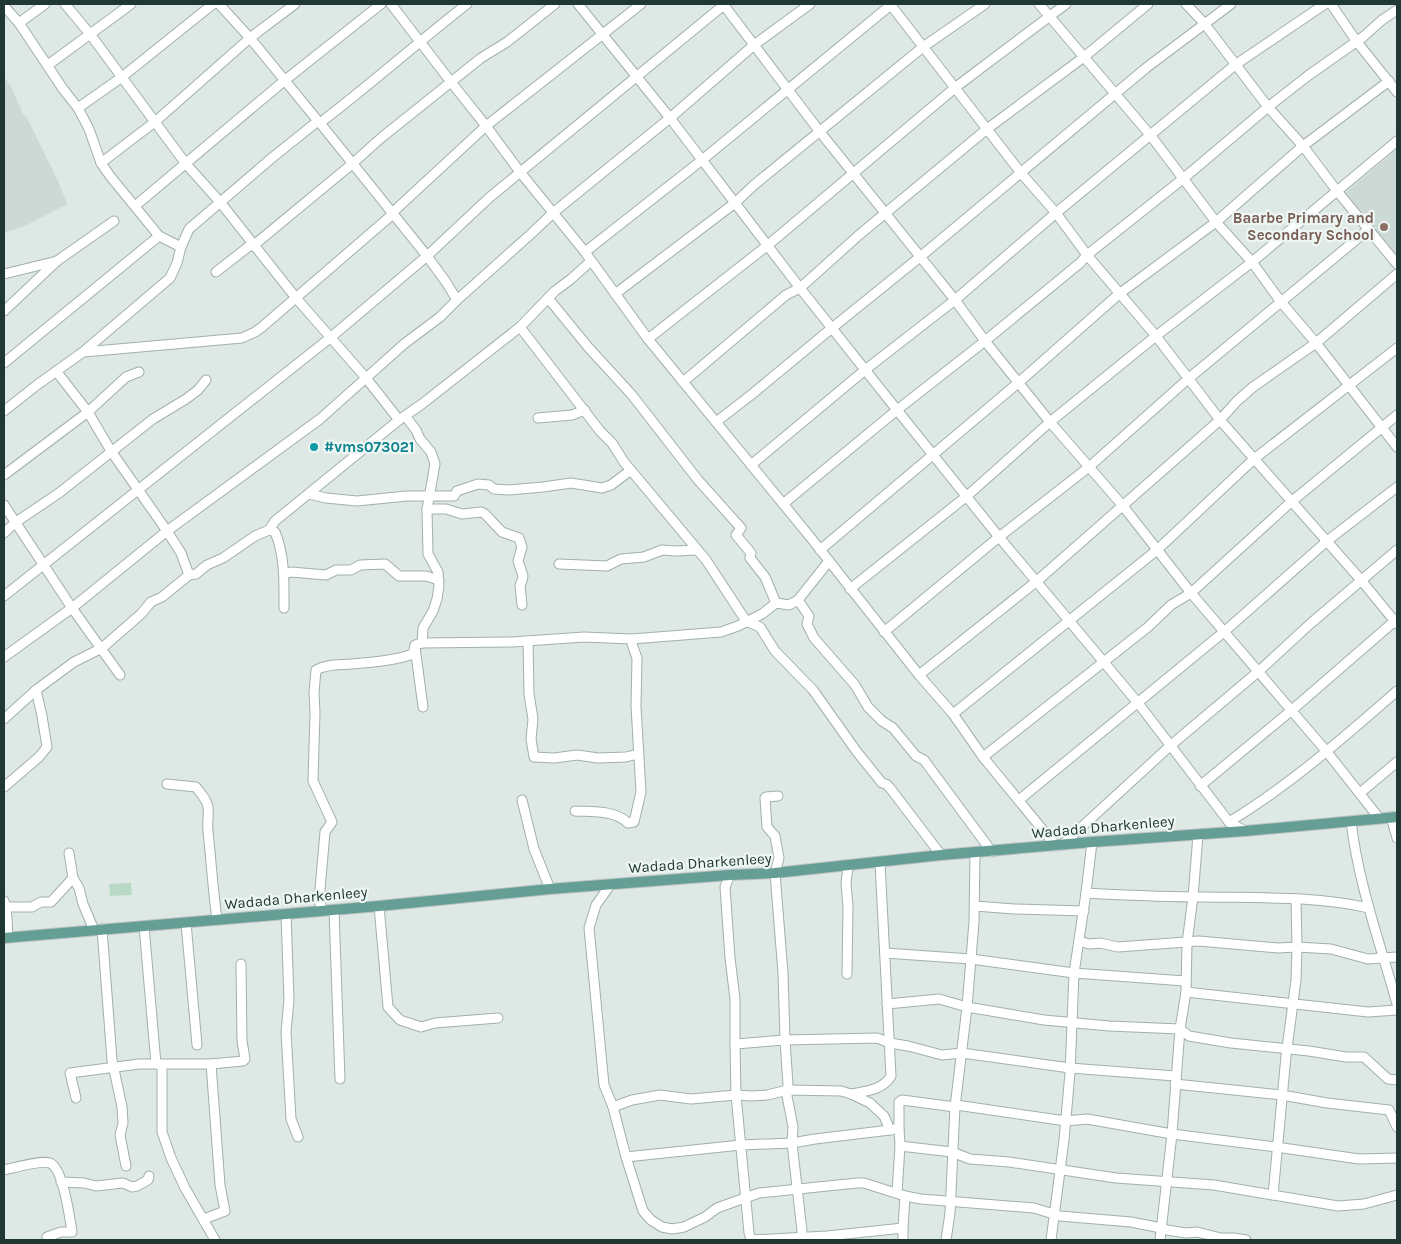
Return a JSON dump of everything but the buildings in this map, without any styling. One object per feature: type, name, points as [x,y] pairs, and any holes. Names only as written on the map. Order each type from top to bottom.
[{"type":"main road","name":"Wadada Dharkenleey","points":[[6,937],[323,911],[550,889],[775,873],[941,855],[1092,842],[1245,832],[1394,817]]},
{"type":"street","points":[[19,23],[45,4]]},
{"type":"street","points":[[65,4],[156,121],[186,164],[220,202],[330,338],[416,430],[420,439],[434,458],[435,464],[427,509],[428,554],[438,572],[439,580],[437,599],[413,654],[402,658],[335,665],[321,667],[316,670],[313,781],[332,822],[325,832],[319,901],[323,911]]},
{"type":"street","points":[[48,65],[131,4]]},
{"type":"street","points":[[78,108],[122,77],[213,4]]},
{"type":"street","points":[[219,4],[250,38],[427,256],[457,300]]},
{"type":"street","points":[[101,163],[156,121],[250,38],[295,4]]},
{"type":"street","points":[[135,206],[284,81],[381,4]]},
{"type":"street","points":[[390,4],[520,172],[585,252],[648,339],[829,561],[918,675],[953,714],[983,757],[1059,845],[1170,746],[1397,550]]},
{"type":"street","points":[[4,411],[84,352],[170,278],[189,229],[467,4]]},
{"type":"street","points":[[216,272],[248,247],[254,245],[450,82],[481,58],[507,42],[555,4]]},
{"type":"street","points":[[578,4],[670,118],[800,288],[999,537],[1138,702],[1229,822],[1245,832]]},
{"type":"street","points":[[84,352],[242,338],[256,332],[393,214],[486,126],[640,4]]},
{"type":"street","points":[[4,596],[330,338],[427,256],[490,197],[724,4],[820,132],[955,300],[1018,383],[1123,506],[1191,593],[1292,710],[1379,818]]},
{"type":"street","points":[[4,657],[72,608],[167,531],[320,419],[404,344],[440,317],[554,212],[670,118],[754,45],[810,4]]},
{"type":"street","points":[[585,252],[702,160],[891,4],[987,130],[1056,213],[1086,255],[1156,336],[1220,420],[1396,621],[1200,786]]},
{"type":"street","points":[[615,294],[735,203],[754,185],[923,47],[985,4]]},
{"type":"street","points":[[1039,4],[1151,136],[1216,222],[1252,262],[1281,302],[1316,343],[1397,447]]},
{"type":"street","points":[[648,339],[768,244],[956,87],[1066,4]]},
{"type":"street","points":[[683,382],[786,295],[800,288],[859,235],[987,130],[1084,57],[1148,4]]},
{"type":"street","points":[[1186,4],[1204,23],[1268,107],[1303,146],[1336,191],[1397,264]]},
{"type":"street","points":[[716,422],[751,396],[1115,94],[1204,23],[1232,4]]},
{"type":"street","points":[[751,465],[865,370],[955,300],[1056,213],[1235,65],[1325,4]]},
{"type":"street","points":[[1331,4],[1357,42],[1397,92]]},
{"type":"street","points":[[783,504],[897,410],[985,341],[1080,263],[1086,255],[1184,178],[1268,107],[1357,42],[1397,8],[1394,4]]},
{"type":"street","points":[[4,6],[19,23],[78,108],[89,128],[101,163],[159,236],[181,247]]},
{"type":"street","points":[[820,550],[934,455],[1119,294],[1216,222],[1303,146],[1389,81]]},
{"type":"street","points":[[850,589],[967,496],[1050,422],[1156,336],[1252,262],[1397,141]]},
{"type":"street","points":[[4,311],[57,261],[114,221]]},
{"type":"street","points":[[884,632],[999,537],[1089,467],[1188,379],[1369,229]]},
{"type":"street","points":[[4,361],[159,236]]},
{"type":"street","points":[[4,274],[57,261]]},
{"type":"street","points":[[5,716],[74,662],[102,648],[141,614],[151,602],[162,597],[189,575],[196,574],[255,536],[269,530],[275,521],[520,327],[555,290],[571,280],[591,261]]},
{"type":"street","points":[[918,675],[1037,581],[1220,420],[1253,387],[1316,343],[1397,274]]},
{"type":"street","points":[[548,298],[588,347],[632,395],[698,480],[741,528],[736,535],[751,553],[750,558],[765,577],[776,603]]},
{"type":"street","points":[[520,327],[586,410],[600,431],[612,443],[617,453],[697,550],[746,621],[760,627],[776,652],[814,690],[857,752],[882,782],[886,784],[941,855]]},
{"type":"street","points":[[953,714],[1157,550],[1254,459],[1397,348]]},
{"type":"street","points":[[56,371],[88,412],[111,451],[167,531],[181,553],[189,575]]},
{"type":"street","points":[[4,475],[88,412],[126,377],[139,372]]},
{"type":"street","points":[[4,533],[16,522],[60,493],[153,419],[198,390],[206,380]]},
{"type":"street","points":[[538,418],[572,415],[586,410]]},
{"type":"street","points":[[983,757],[1148,627],[1171,605],[1191,593],[1291,502],[1397,416]]},
{"type":"street","points":[[309,494],[335,500],[357,502],[407,496],[454,496],[457,491],[478,484],[489,485],[494,489],[509,490],[571,483],[602,488],[611,485],[631,470]]},
{"type":"street","points":[[1020,800],[1225,631],[1327,542],[1397,487]]},
{"type":"street","points":[[4,505],[72,608],[120,674]]},
{"type":"street","points":[[427,509],[446,509],[462,514],[481,512],[486,514],[502,532],[519,538],[522,547],[518,564],[523,576],[520,585],[522,605]]},
{"type":"street","points":[[269,530],[275,532],[278,538],[284,574],[284,608]]},
{"type":"street","points":[[559,564],[607,566],[621,560],[644,557],[662,550],[697,550]]},
{"type":"street","points":[[418,644],[528,641],[584,637],[632,639],[721,632],[762,614],[776,603],[789,604],[798,600],[829,561]]},
{"type":"street","points":[[284,574],[291,572],[326,575],[336,570],[351,570],[360,565],[385,564],[399,576],[426,576],[439,580]]},
{"type":"street","points":[[798,600],[809,616],[807,624],[814,638],[855,685],[868,707],[882,721],[893,728],[916,756],[924,760],[992,852]]},
{"type":"street","points":[[575,811],[606,813],[622,817],[628,823],[634,822],[641,792],[636,706],[636,658],[632,639]]},
{"type":"street","points":[[528,641],[529,694],[534,719],[531,739],[534,757],[577,756],[598,758],[626,757],[638,754]]},
{"type":"street","points":[[418,644],[423,706]]},
{"type":"street","points":[[4,787],[40,757],[47,747],[36,690]]},
{"type":"street","points":[[1229,822],[1275,792],[1327,752],[1397,691]]},
{"type":"street","points":[[1360,794],[1397,762]]},
{"type":"street","points":[[167,784],[196,788],[204,797],[208,808],[207,829],[217,920]]},
{"type":"street","points":[[778,796],[765,798],[767,827],[775,836],[779,858],[775,873],[783,973],[787,1096],[793,1127],[792,1144],[803,1239]]},
{"type":"street","points":[[522,800],[534,849],[550,889]]},
{"type":"street","points":[[1394,817],[1397,838]]},
{"type":"street","points":[[1350,821],[1354,854],[1397,1004]]},
{"type":"street","points":[[1160,1240],[1172,1134],[1180,1029],[1186,992],[1187,943],[1198,835]]},
{"type":"street","points":[[1051,1240],[1066,1121],[1074,973],[1092,842]]},
{"type":"street","points":[[69,853],[73,878],[79,888],[83,904],[98,930],[114,1067],[122,1107],[123,1122],[120,1135],[126,1166]]},
{"type":"street","points":[[946,1240],[955,1106],[967,1007],[975,906],[975,853]]},
{"type":"street","points":[[851,1094],[877,1088],[889,1080],[891,1076],[880,863]]},
{"type":"street","points":[[847,974],[848,907],[846,883],[848,866]]},
{"type":"street","points":[[730,875],[725,887],[735,998],[736,1095],[751,1240],[803,1239],[903,1228]]},
{"type":"street","points":[[6,937],[5,904],[32,907],[41,902],[50,902],[73,878]]},
{"type":"street","points":[[611,884],[596,905],[589,928],[604,1085],[614,1107],[626,1157],[643,1211],[651,1220],[662,1227],[672,1229],[684,1227],[706,1217],[717,1208],[759,1193],[857,1183],[921,1200],[1034,1208],[1055,1214],[1131,1222],[1167,1230],[1197,1232],[1221,1238],[1246,1240]]},
{"type":"street","points":[[1086,893],[1296,899],[1351,904],[1369,908]]},
{"type":"street","points":[[1272,1195],[1286,1048],[1293,1004],[1297,947],[1296,899]]},
{"type":"street","points":[[379,906],[388,1007],[400,1020],[421,1027],[435,1023],[498,1018]]},
{"type":"street","points":[[975,906],[1084,911]]},
{"type":"street","points":[[334,910],[340,1078]]},
{"type":"street","points":[[286,914],[289,1000],[286,1032],[291,1118],[298,1137]]},
{"type":"street","points":[[186,923],[197,1045]]},
{"type":"street","points":[[144,926],[159,1064],[162,1132],[171,1158],[185,1188],[215,1240]]},
{"type":"street","points":[[1079,941],[1118,947],[1199,941],[1278,948],[1331,949],[1368,959],[1397,957]]},
{"type":"street","points":[[885,953],[971,959],[1074,973],[1185,981]]},
{"type":"street","points":[[76,1098],[70,1073],[114,1067],[159,1064],[211,1064],[243,1061],[245,1059],[242,1041],[241,964]]},
{"type":"street","points":[[1186,992],[1368,1012],[1397,1010]]},
{"type":"street","points":[[887,1004],[939,999],[967,1007],[1044,1020],[1109,1026],[1180,1029],[1189,1036],[1346,1057],[1364,1057],[1388,1079],[1397,1080]]},
{"type":"street","points":[[735,1044],[784,1040],[877,1038],[890,1043],[942,1055],[962,1053],[1389,1110],[1397,1127]]},
{"type":"street","points":[[204,1219],[225,1211],[216,1152],[211,1064]]},
{"type":"street","points":[[614,1107],[632,1100],[660,1095],[692,1099],[736,1095],[768,1095],[788,1090],[841,1091],[851,1094],[870,1103],[894,1129],[900,1146],[903,1240]]},
{"type":"street","points":[[894,1129],[902,1100],[1066,1121],[1087,1119],[1172,1134],[1359,1159],[1397,1158]]},
{"type":"street","points":[[626,1157],[741,1145],[792,1144],[815,1139],[894,1129]]},
{"type":"street","points":[[900,1146],[952,1152],[970,1159],[1060,1169],[1116,1178],[1214,1184],[1338,1206],[1364,1204],[1397,1195]]},
{"type":"street","points":[[4,1168],[48,1163],[55,1167],[61,1182],[72,1236]]},
{"type":"street","points":[[61,1182],[84,1183],[96,1186],[123,1182],[132,1187],[148,1180],[149,1176]]},
{"type":"street","points":[[46,1237],[61,1232],[72,1236]]},
{"type":"shaded area","points":[[4,77],[33,130],[67,204],[27,225],[4,233]]},
{"type":"shaded area","name":"Baarbe Primary and Secondary School","points":[[1397,149],[1397,261],[1345,193]]},
{"type":"green space","points":[[131,883],[132,895],[110,896],[109,884]]},
{"type":"place","name":"Baarbe Primary and Secondary School","points":[[1384,227]]},
{"type":"place","name":"#vms073021","points":[[314,447]]}]
